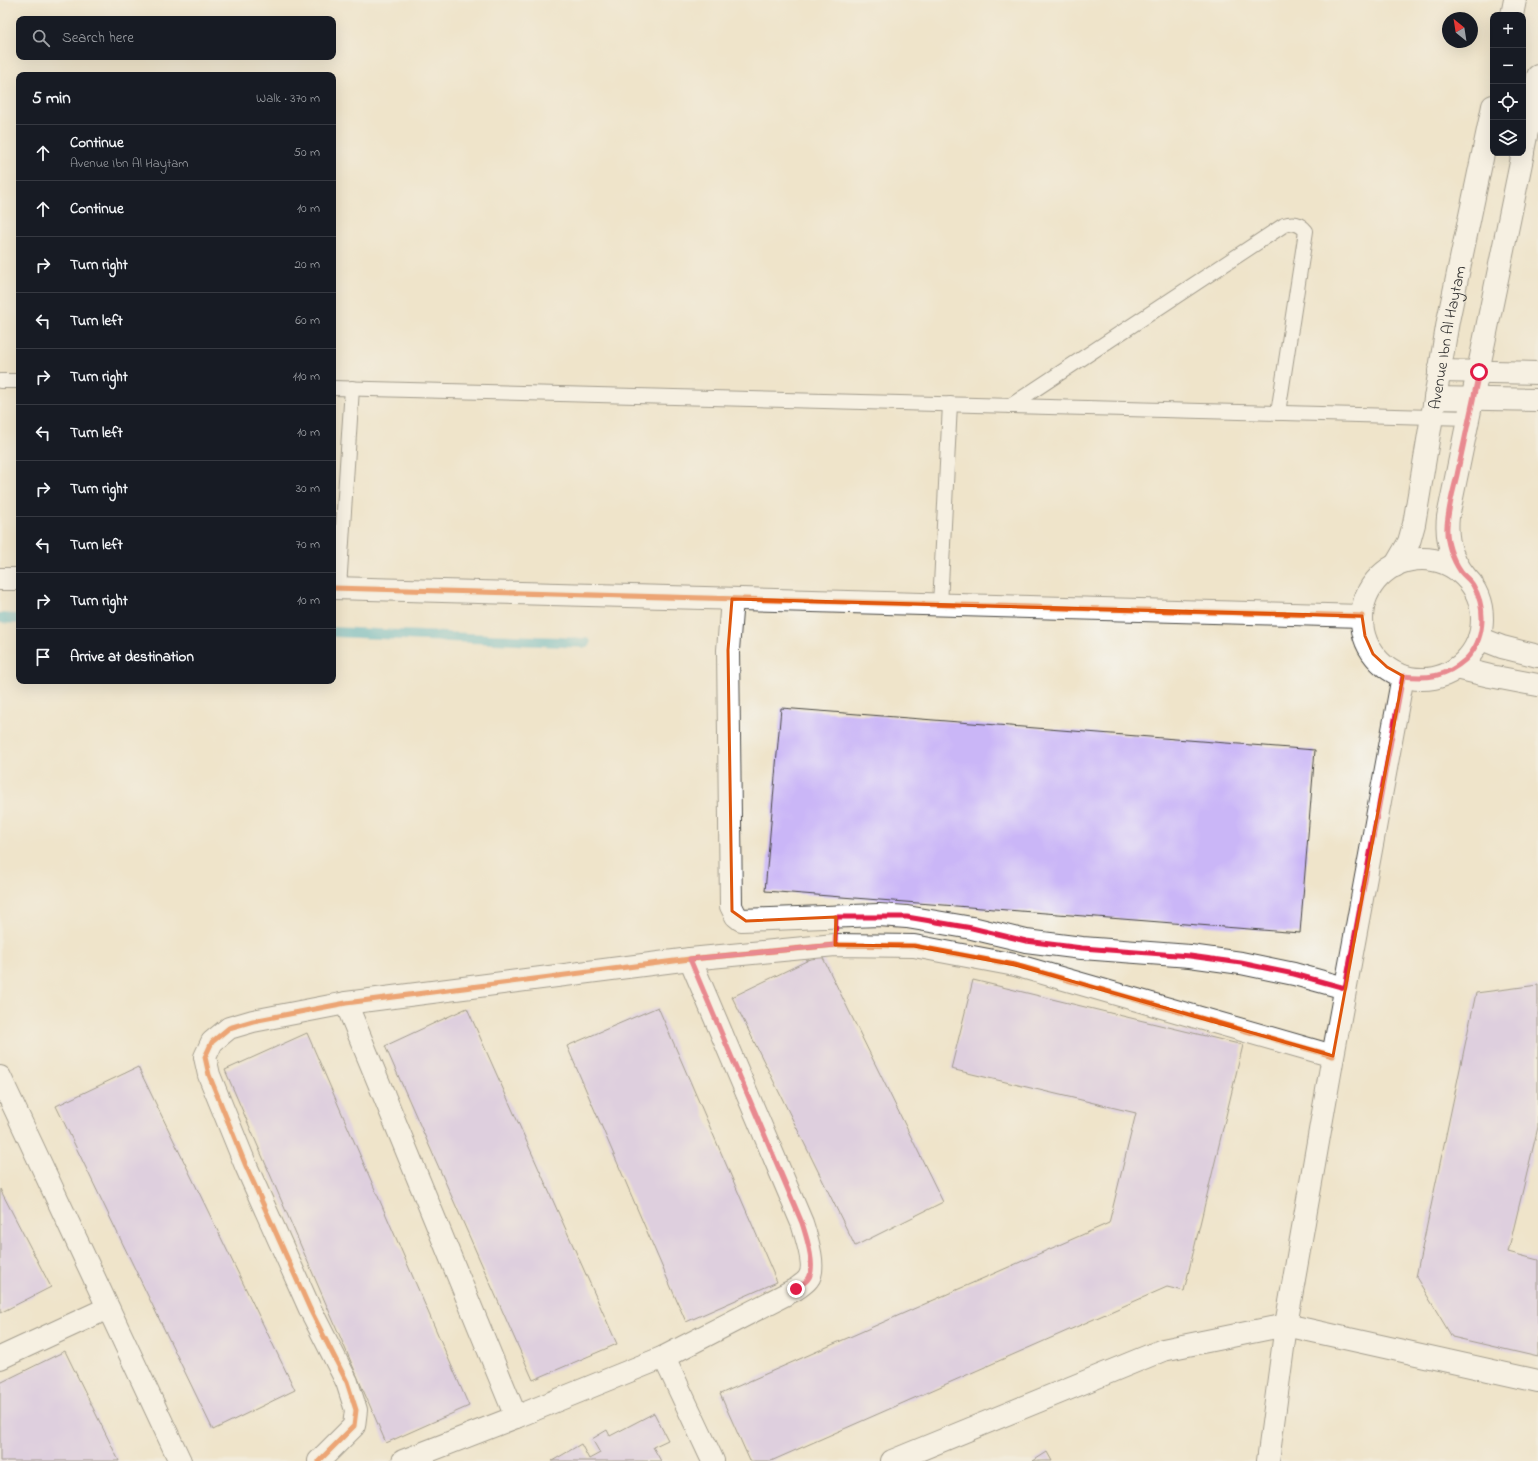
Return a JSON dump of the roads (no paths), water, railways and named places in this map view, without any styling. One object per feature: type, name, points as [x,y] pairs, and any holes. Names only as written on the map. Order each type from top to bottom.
[{"type":"street","points":[[1513,12],[1515,0]]},
{"type":"street","points":[[1526,137],[1538,76]]},
{"type":"street","name":"Avenue Ibn Al Haytam","points":[[1395,566],[1409,542],[1414,524],[1448,321],[1490,120]]},
{"type":"street","points":[[1472,584],[1459,571],[1443,562],[1425,559],[1406,561],[1389,568],[1376,582],[1366,598],[1362,616],[1365,636],[1373,654],[1387,667],[1403,676],[1422,678],[1440,676],[1457,668],[1470,655],[1479,638],[1482,614],[1480,601],[1472,584],[1460,571],[1452,555],[1447,527],[1522,156]]},
{"type":"street","points":[[1439,371],[1538,372]]},
{"type":"street","points":[[1434,408],[1471,409],[1538,400]]},
{"type":"street","points":[[0,579],[16,579]]},
{"type":"street","points":[[336,588],[1362,616]]},
{"type":"street","points":[[732,599],[728,650],[731,906],[732,911],[741,920],[836,917],[907,917],[972,928],[1026,941],[1082,948],[1190,956],[1241,963],[1294,974],[1345,988]]},
{"type":"street","points":[[1479,638],[1502,647],[1538,656]]},
{"type":"street","points":[[1457,668],[1538,685]]},
{"type":"street","points":[[1268,1461],[1286,1325],[1345,988],[1403,676]]},
{"type":"street","points":[[835,945],[836,917]]},
{"type":"street","points":[[319,1461],[354,1426],[356,1410],[347,1382],[310,1309],[246,1166],[209,1075],[205,1057],[212,1042],[229,1028],[253,1021],[346,1003],[690,959],[835,945],[914,946],[1015,965],[1333,1056]]},
{"type":"street","points":[[403,1461],[664,1357],[796,1289],[809,1278],[811,1267],[810,1254],[802,1223],[690,959]]},
{"type":"street","points":[[346,1003],[516,1417]]},
{"type":"street","points":[[0,1077],[180,1461]]},
{"type":"street","points":[[0,1358],[108,1308]]},
{"type":"street","points":[[892,1461],[1163,1350],[1286,1325],[1538,1381]]},
{"type":"street","points":[[664,1357],[713,1461]]},
{"type":"lane","points":[[1010,406],[1284,225],[1295,223],[1306,230],[1278,413]]},
{"type":"lane","points":[[0,381],[16,381]]},
{"type":"lane","points":[[336,388],[1278,413],[1434,408]]},
{"type":"lane","points":[[336,588],[352,388]]},
{"type":"lane","points":[[940,605],[950,404]]},
{"type":"waterway","points":[[0,618],[16,619]]},
{"type":"waterway","points":[[336,632],[586,643]]}]
